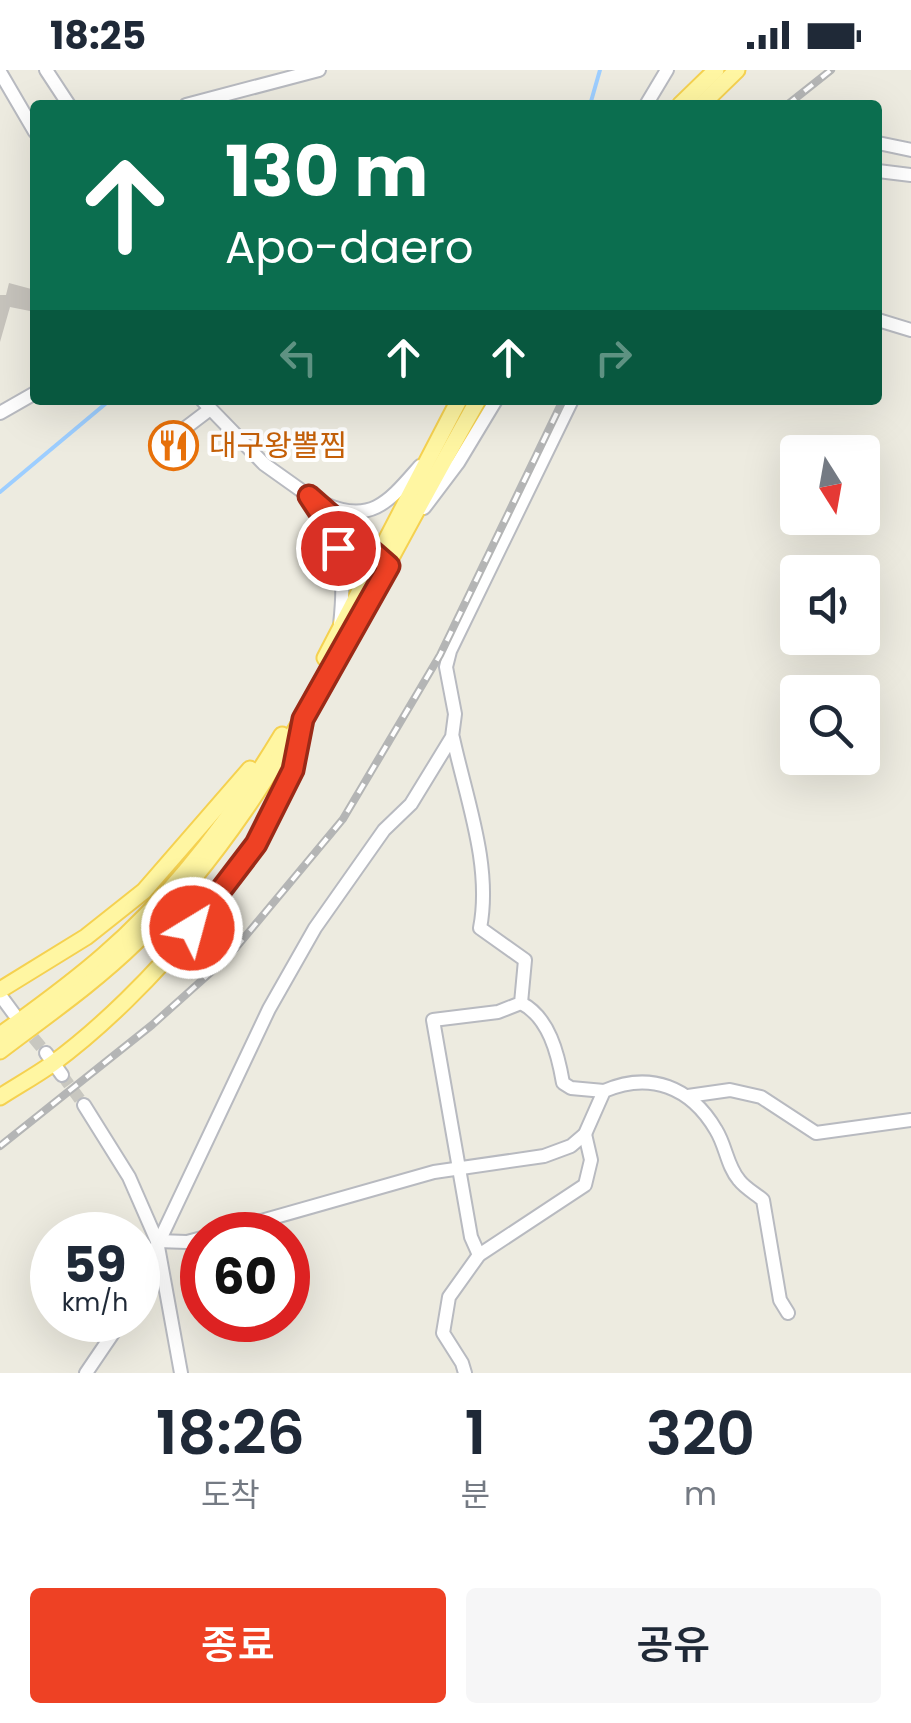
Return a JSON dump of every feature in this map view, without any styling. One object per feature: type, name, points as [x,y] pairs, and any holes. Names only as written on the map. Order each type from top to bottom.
[{"type":"main road","points":[[685,100],[716,70]]},
{"type":"main road","points":[[706,100],[736,70]]},
{"type":"main road","points":[[0,1036],[105,954],[165,893],[223,824],[299,717],[384,561],[456,405]]},
{"type":"main road","points":[[0,1051],[96,978],[167,909],[231,832],[268,780],[338,633],[410,526],[475,405]]},
{"type":"main road","points":[[0,993],[86,937],[144,892],[299,717]]},
{"type":"main road","points":[[0,1097],[53,1064],[117,1008],[192,928],[256,844],[293,770],[299,717]]},
{"type":"street","points":[[46,70],[66,100]]},
{"type":"street","points":[[205,100],[318,70]]},
{"type":"street","points":[[649,100],[667,70]]},
{"type":"street","points":[[0,72],[30,123]]},
{"type":"street","points":[[882,144],[911,150]]},
{"type":"street","points":[[882,171],[911,175]]},
{"type":"street","points":[[882,321],[911,330]]},
{"type":"street","points":[[0,414],[30,396]]},
{"type":"street","points":[[180,432],[205,405],[264,464],[309,496],[384,561]]},
{"type":"street","points":[[410,526],[458,463],[493,405]]},
{"type":"street","points":[[521,1003],[525,960],[480,928],[485,905],[482,868],[452,737],[454,714],[446,666],[450,650],[570,405]]},
{"type":"street","points":[[309,496],[351,514],[376,508],[395,494],[432,452]]},
{"type":"street","points":[[309,496],[334,534],[338,548],[343,592],[338,633]]},
{"type":"street","points":[[160,1235],[269,1009],[315,928],[384,830],[411,804],[452,737]]},
{"type":"street","points":[[0,993],[14,1014]]},
{"type":"street","points":[[479,1254],[471,1237],[433,1020],[498,1012],[521,1003],[534,1010],[555,1047],[563,1083],[571,1088],[604,1091],[626,1082],[672,1087],[688,1096],[716,1130],[739,1180],[763,1200],[780,1300],[788,1314]]},
{"type":"street","points":[[688,1096],[730,1090],[761,1097],[816,1133],[911,1120]]},
{"type":"street","points":[[296,1212],[460,1167],[544,1156],[571,1146],[585,1134],[604,1091]]},
{"type":"street","points":[[84,1105],[129,1177],[144,1212]]},
{"type":"street","points":[[465,1373],[443,1333],[449,1297],[479,1254],[584,1186],[591,1160],[585,1134]]},
{"type":"street","points":[[160,1258],[181,1373]]},
{"type":"street","points":[[86,1373],[107,1342]]},
{"type":"building","points":[[9,283],[30,289],[30,311],[10,307],[0,342],[0,295],[6,295]]},
{"type":"building","name":"대구왕뽈찜","points":[[171,426],[191,454],[177,464],[157,437]]},
{"type":"waterway","points":[[591,100],[600,70]]},
{"type":"waterway","points":[[0,492],[104,405]]},
{"type":"tunnel","points":[[22,1024],[46,1053]]},
{"type":"tunnel","points":[[62,1075],[84,1105]]},
{"type":"railway","points":[[793,100],[831,70]]},
{"type":"railway","points":[[0,1146],[152,1025],[229,956],[343,819],[440,655],[561,405]]},
{"type":"place","name":"대구왕뽈찜","points":[[174,445]]},
{"type":"route","points":[[192,928],[256,844],[293,770],[303,719],[389,566],[309,496],[334,534],[338,548]]}]
